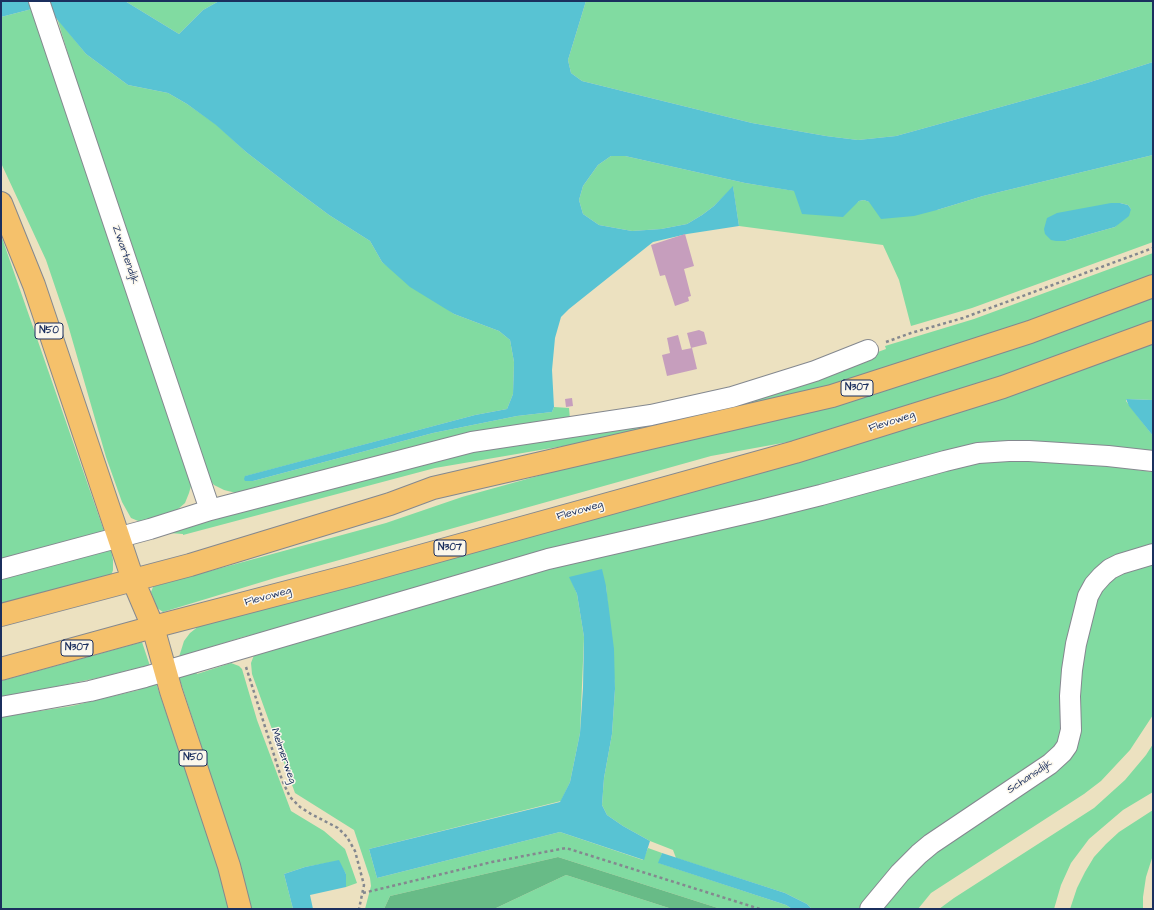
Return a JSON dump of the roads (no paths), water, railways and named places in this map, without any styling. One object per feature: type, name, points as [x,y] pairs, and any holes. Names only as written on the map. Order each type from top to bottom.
[{"type":"highway","name":"N50","points":[[1,203],[34,285],[92,460],[120,537],[133,580],[153,627],[165,671],[229,866],[240,909]]},
{"type":"highway","name":"N307","points":[[1,615],[205,560],[390,504],[433,488],[832,396],[1030,332],[1153,286]]},
{"type":"highway","name":"Flevoweg","points":[[1,669],[153,627],[352,575],[794,452],[1002,387],[1153,332]]},
{"type":"street","name":"Zwartendijk","points":[[39,1],[210,510]]},
{"type":"street","points":[[1,569],[150,529],[210,510],[472,442],[651,415],[732,397],[815,371],[868,350]]},
{"type":"street","points":[[1,707],[90,690],[165,671],[270,639],[548,559],[769,508],[945,461],[978,454],[1029,451],[1108,456],[1153,461]]},
{"type":"street","name":"Schansdijk","points":[[870,909],[919,854],[931,844],[1050,764],[1062,753],[1067,746],[1070,730],[1072,670],[1076,644],[1088,596],[1094,585],[1110,569],[1120,564],[1153,554]]},
{"type":"water","points":[[1,1],[125,1],[179,34],[203,10],[219,1],[586,1],[568,60],[571,73],[582,81],[752,123],[858,140],[896,136],[1087,83],[1153,62],[1153,155],[983,196],[914,216],[881,219],[869,202],[864,200],[859,201],[843,217],[802,214],[794,191],[745,183],[625,156],[611,156],[598,165],[583,186],[579,200],[583,214],[599,225],[632,231],[661,229],[687,224],[714,206],[733,186],[739,226],[687,234],[653,242],[569,309],[561,317],[555,338],[552,370],[554,407],[552,412],[517,416],[433,433],[253,481],[245,481],[245,476],[475,415],[507,409],[513,394],[514,362],[510,340],[499,331],[454,314],[410,287],[382,262],[370,241],[329,215],[294,189],[246,152],[216,125],[187,104],[168,93],[128,85],[86,54],[56,18],[32,9],[1,17]]},
{"type":"water","points":[[1111,203],[1128,205],[1131,209],[1129,216],[1115,227],[1065,241],[1051,240],[1045,234],[1044,229],[1047,218],[1057,213]]},
{"type":"water","points":[[1126,399],[1153,400],[1153,436],[1129,406]]},
{"type":"water","points":[[602,569],[606,586],[614,649],[615,689],[612,734],[604,778],[602,805],[607,815],[650,841],[644,860],[560,832],[377,878],[369,849],[560,802],[570,782],[580,733],[583,688],[584,637],[577,594],[569,577]]},
{"type":"water","points":[[662,853],[785,893],[807,904],[812,909],[792,909],[786,905],[658,863]]},
{"type":"water","points":[[339,860],[346,874],[346,887],[310,895],[313,909],[293,909],[284,874],[305,867]]}]
